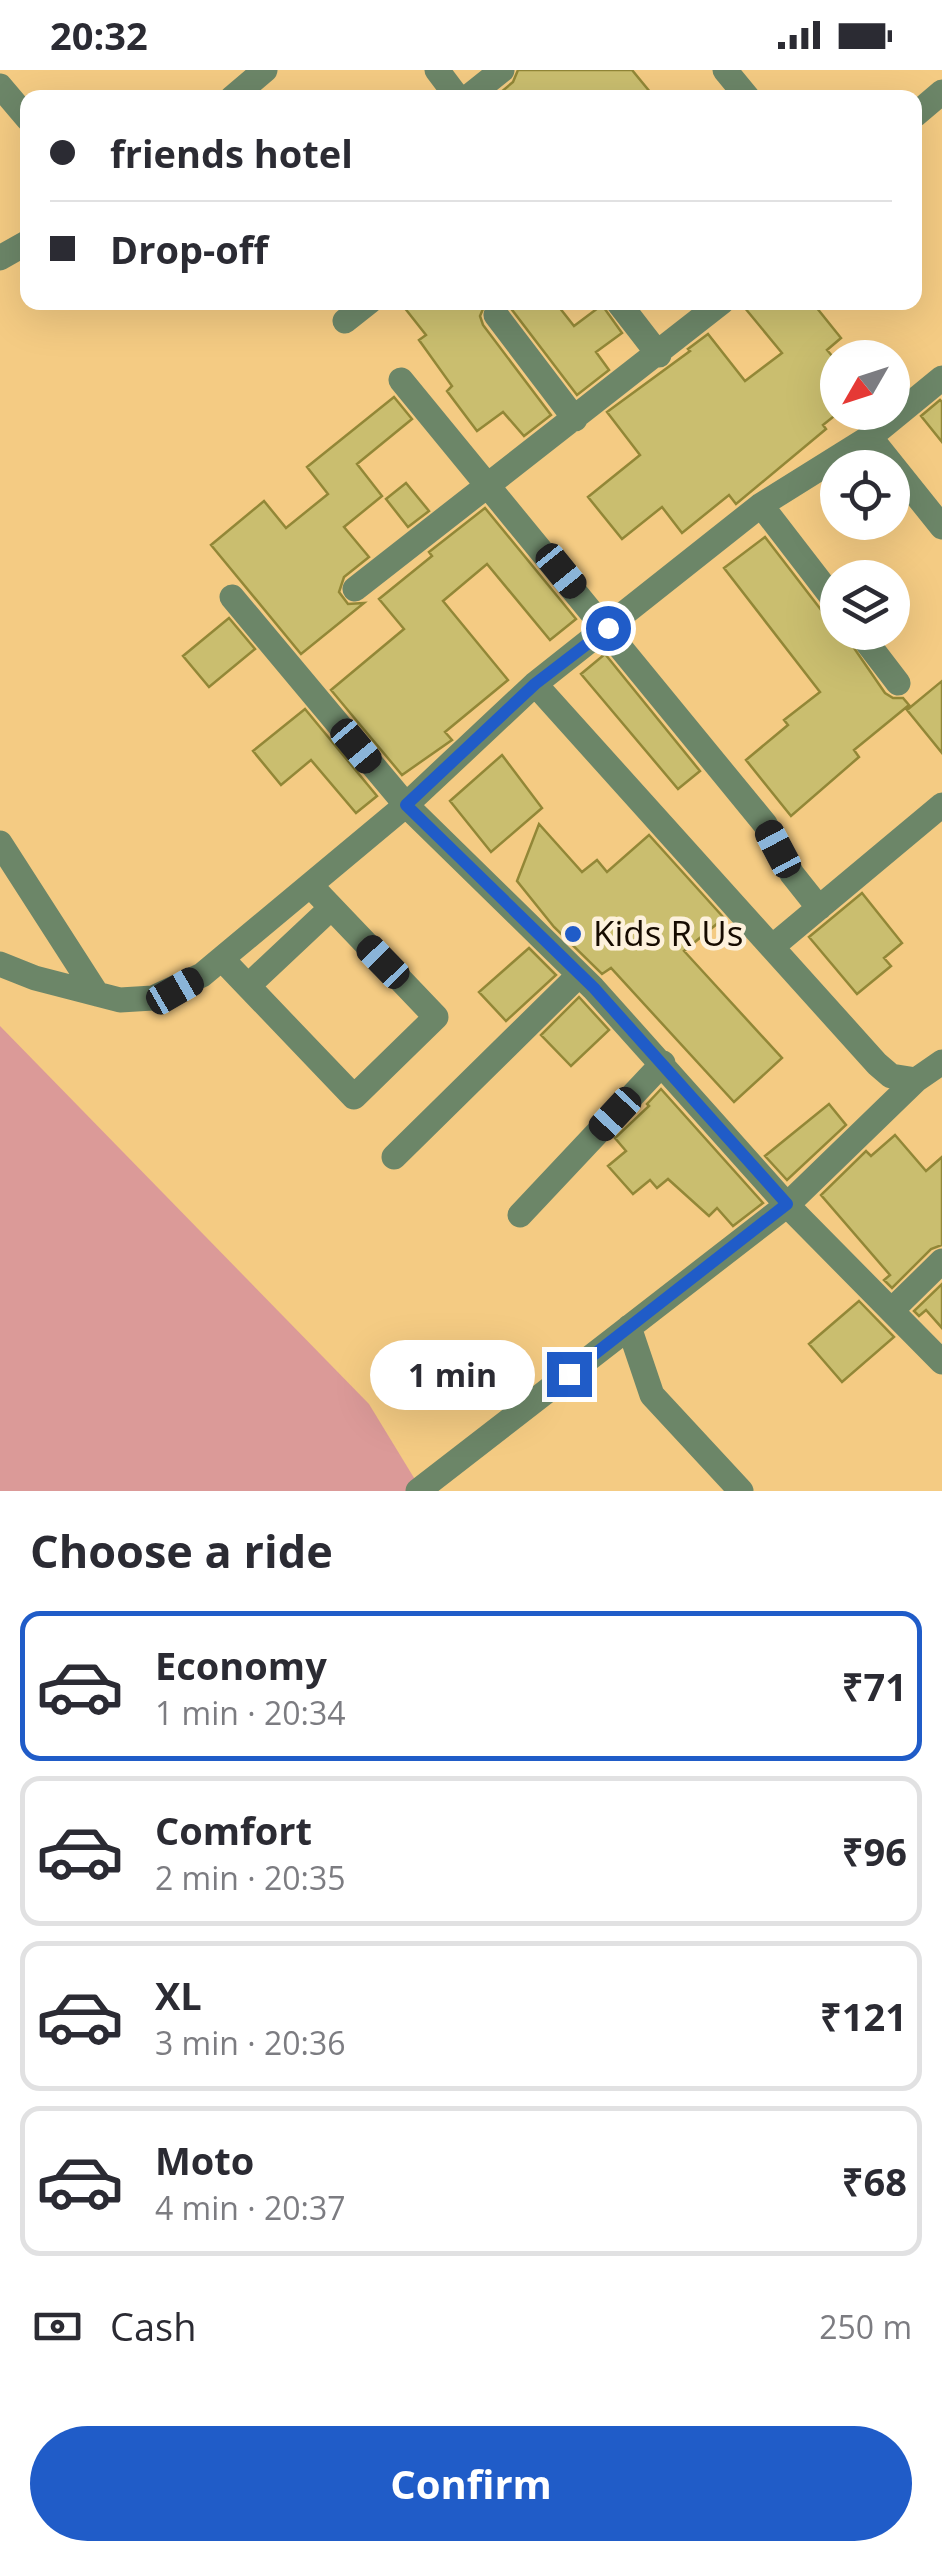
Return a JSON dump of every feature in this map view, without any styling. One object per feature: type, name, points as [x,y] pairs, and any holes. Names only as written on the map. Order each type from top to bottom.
[{"type":"street","points":[[246,90],[265,70]]},
{"type":"street","points":[[436,70],[452,90]]},
{"type":"street","points":[[477,90],[502,70]]},
{"type":"street","points":[[725,70],[741,90]]},
{"type":"street","points":[[0,86],[20,110]]},
{"type":"street","points":[[922,108],[942,92]]},
{"type":"street","points":[[346,321],[359,310]]},
{"type":"street","points":[[624,310],[659,355]]},
{"type":"street","points":[[355,589],[712,310]]},
{"type":"street","points":[[496,315],[575,419]]},
{"type":"street","points":[[0,964],[35,978],[120,1000],[153,998],[188,983],[406,805],[535,684],[760,505],[870,437],[942,378]]},
{"type":"street","points":[[401,380],[608,628],[764,824],[792,874],[818,908]]},
{"type":"street","points":[[870,437],[942,527]]},
{"type":"street","points":[[760,505],[820,581]]},
{"type":"street","points":[[232,598],[406,805],[580,975],[787,1204],[942,1362]]},
{"type":"street","points":[[873,650],[898,683]]},
{"type":"street","points":[[535,684],[878,1064],[890,1076],[916,1080]]},
{"type":"street","points":[[772,947],[942,805]]},
{"type":"street","points":[[0,843],[96,994]]},
{"type":"street","points":[[222,959],[354,1097],[436,1016],[310,885]]},
{"type":"street","points":[[248,986],[331,908]]},
{"type":"street","points":[[394,1157],[580,975]]},
{"type":"street","points":[[418,1491],[787,1204],[916,1080],[942,1062]]},
{"type":"street","points":[[520,1216],[663,1063]]},
{"type":"street","points":[[892,1310],[942,1261]]},
{"type":"street","points":[[629,1327],[652,1395],[741,1491]]},
{"type":"shaded area","points":[[0,1026],[369,1404],[422,1491],[0,1491]]},
{"type":"building","points":[[518,70],[632,70],[648,90],[504,90]]},
{"type":"building","points":[[406,310],[483,310],[483,325],[551,415],[524,436],[503,412],[477,431],[447,391],[452,386],[419,340],[426,335]]},
{"type":"building","points":[[512,310],[561,310],[574,326],[595,310],[606,310],[622,333],[596,352],[609,370],[577,395]]},
{"type":"building","points":[[747,310],[818,310],[841,338],[820,340],[820,430],[825,430],[736,504],[729,495],[682,533],[662,507],[622,539],[588,497],[640,455],[607,412],[708,334],[745,381],[782,353]]},
{"type":"building","points":[[394,397],[412,419],[357,464],[382,496],[344,527],[369,557],[344,577],[339,592],[348,604],[364,603],[301,654],[211,545],[264,501],[286,528],[328,494],[307,467]]},
{"type":"building","points":[[942,402],[942,442],[921,416]]},
{"type":"building","points":[[406,483],[429,511],[408,527],[386,499]]},
{"type":"building","points":[[485,508],[576,619],[550,640],[487,564],[443,601],[508,680],[445,732],[452,740],[402,775],[331,690],[404,629],[379,599],[432,556],[429,552]]},
{"type":"building","points":[[765,537],[820,608],[820,650],[855,650],[885,693],[903,698],[909,705],[854,750],[859,757],[791,816],[746,760],[788,725],[784,720],[820,692],[724,568]]},
{"type":"building","points":[[229,618],[255,649],[209,687],[183,656]]},
{"type":"building","points":[[605,654],[700,771],[678,789],[581,674]]},
{"type":"building","points":[[942,681],[942,753],[907,710]]},
{"type":"building","points":[[305,709],[377,796],[356,813],[311,760],[281,785],[253,751]]},
{"type":"building","points":[[502,755],[542,808],[491,852],[450,801]]},
{"type":"building","points":[[539,824],[582,872],[597,860],[607,872],[649,835],[724,918],[684,951],[782,1058],[734,1102],[611,968],[602,974],[554,927],[517,881]]},
{"type":"building","points":[[862,893],[902,943],[884,958],[891,966],[857,994],[809,937]]},
{"type":"building","points":[[529,948],[556,975],[506,1021],[479,992]]},
{"type":"building","points":[[579,997],[609,1030],[571,1066],[541,1035]]},
{"type":"building","points":[[661,1089],[763,1203],[733,1226],[717,1208],[709,1216],[668,1179],[657,1188],[650,1180],[633,1194],[608,1166],[626,1151],[615,1138]]},
{"type":"building","points":[[829,1104],[846,1125],[787,1180],[765,1156]]},
{"type":"building","points":[[895,1135],[926,1171],[942,1157],[942,1245],[931,1249],[892,1288],[884,1280],[890,1275],[821,1195],[866,1151],[871,1156]]},
{"type":"building","points":[[942,1284],[942,1328],[926,1310],[919,1316],[914,1311]]},
{"type":"building","points":[[859,1301],[894,1337],[842,1382],[809,1344]]},
{"type":"place","name":"Kids R Us","points":[[573,934]]},
{"type":"route","points":[[569,1374],[787,1204],[594,988],[406,805],[535,684],[608,628]]}]
